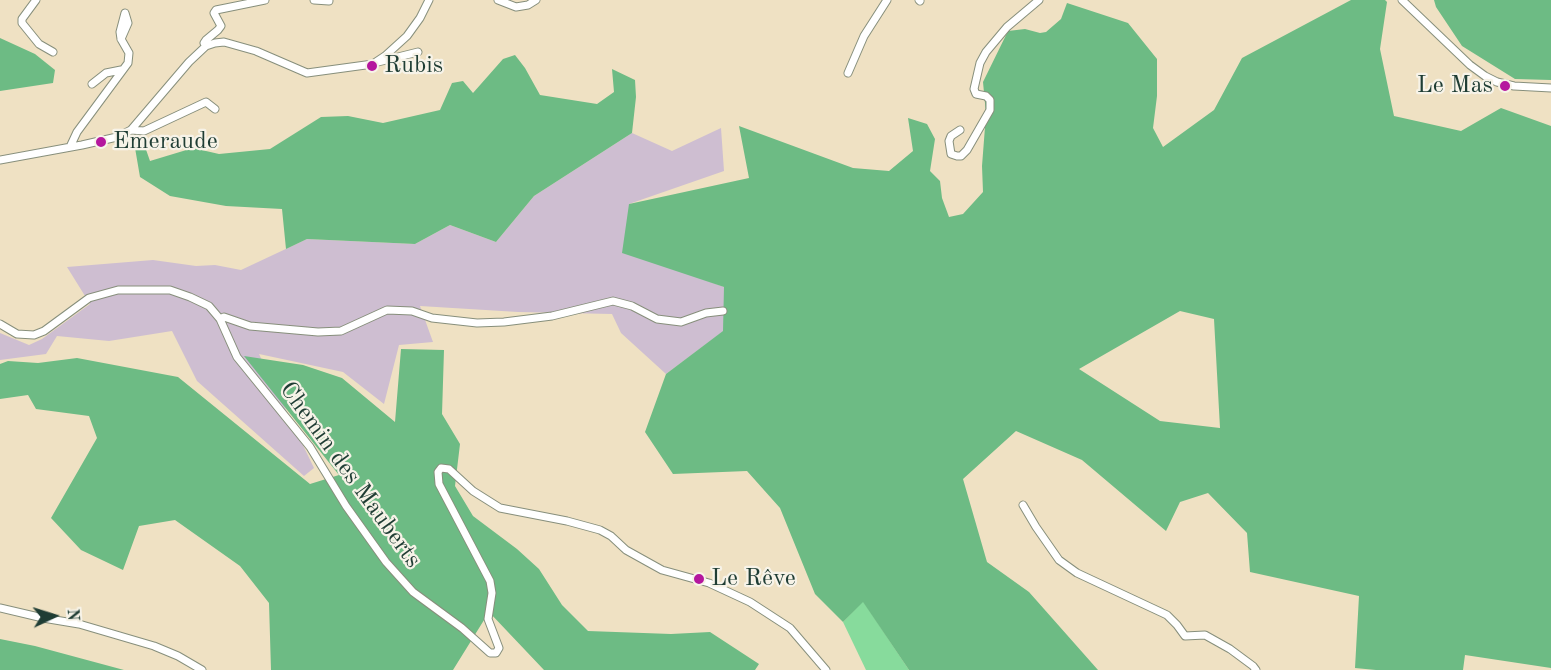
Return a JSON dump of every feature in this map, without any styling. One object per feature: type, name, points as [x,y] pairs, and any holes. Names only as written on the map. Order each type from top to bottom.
[{"type":"street","points":[[36,0],[22,23],[39,44],[53,52]]},
{"type":"street","points":[[206,46],[204,43],[206,40],[221,26],[214,13],[216,10],[265,0]]},
{"type":"street","points":[[314,0],[329,1]]},
{"type":"street","points":[[0,160],[117,137],[131,130],[189,62],[206,46],[215,43],[233,44],[256,51],[307,73],[369,65],[376,62],[406,36],[420,18],[429,0]]},
{"type":"street","points":[[498,0],[516,7],[528,5],[536,0]]},
{"type":"street","points":[[848,73],[864,36],[887,0]]},
{"type":"street","points":[[960,130],[951,136],[949,141],[951,154],[957,156],[961,156],[967,150],[990,110],[990,100],[986,96],[976,94],[974,89],[980,63],[986,52],[1007,27],[1039,0]]},
{"type":"street","points":[[1402,0],[1470,65],[1485,76],[1514,86],[1551,88]]},
{"type":"street","points":[[70,147],[72,139],[128,63],[127,49],[121,39]]},
{"type":"street","points":[[376,62],[418,52]]},
{"type":"street","points":[[92,84],[106,73],[121,70]]},
{"type":"street","points":[[131,130],[144,131],[206,102],[214,108]]},
{"type":"street","points":[[0,324],[17,334],[34,335],[44,331],[89,298],[118,290],[160,289],[180,292],[209,306],[220,318],[224,317],[250,326],[318,332],[341,331],[387,310],[412,311],[432,318],[477,323],[552,316],[613,301],[632,306],[657,319],[681,322],[706,313],[723,311]]},
{"type":"street","name":"Chemin des Mauberts","points":[[220,318],[237,357],[310,447],[346,506],[386,562],[413,592],[462,627],[490,653],[496,653],[499,648],[488,620],[492,593],[490,581],[439,484],[437,477],[441,468],[449,469],[473,491],[500,508],[600,530],[611,536],[626,550],[662,570],[709,582],[750,602],[790,628],[826,670]]},
{"type":"street","points":[[1023,505],[1059,560],[1077,573],[1167,615],[1185,636],[1205,635],[1230,649],[1256,670]]},
{"type":"street","points":[[0,608],[79,624],[154,646],[178,656],[201,670]]},
{"type":"shaded area","points":[[721,128],[724,171],[629,204],[692,275],[724,287],[724,331],[666,374],[621,333],[612,314],[518,312],[420,306],[433,342],[399,345],[384,404],[343,372],[259,354],[314,468],[304,476],[197,381],[172,331],[109,341],[57,336],[46,354],[0,360],[0,333],[29,345],[42,339],[90,304],[67,267],[153,260],[196,266],[215,265],[241,270],[307,239],[415,244],[450,225],[496,242],[534,196],[632,133],[672,151]]},
{"type":"green space","points":[[1351,0],[1385,0],[1387,2],[1380,49],[1394,116],[1461,131],[1501,108],[1551,126],[1551,668],[1465,655],[1463,670],[1355,668],[1359,596],[1250,572],[1247,533],[1208,493],[1180,502],[1166,531],[1082,460],[1016,431],[963,479],[987,562],[1029,592],[1098,670],[909,670],[863,602],[843,622],[815,594],[780,508],[747,471],[673,474],[645,432],[666,374],[723,331],[724,287],[622,253],[629,204],[749,178],[739,126],[853,168],[889,171],[913,151],[908,118],[927,124],[935,139],[930,171],[940,181],[942,198],[949,217],[963,214],[983,192],[982,166],[986,114],[983,82],[1008,31],[1025,29],[1040,33],[1046,32],[1061,19],[1067,3],[1128,23],[1157,59],[1157,96],[1153,128],[1163,147],[1214,110],[1242,58]],"holes":[[[1180,311],[1214,319],[1220,428],[1160,421],[1079,369]]]},
{"type":"green space","points":[[1434,0],[1551,0],[1551,80],[1515,79],[1462,46],[1436,7]]},
{"type":"green space","points":[[0,38],[35,54],[55,70],[53,83],[0,91]]},
{"type":"green space","points":[[515,55],[540,95],[597,104],[614,92],[612,69],[635,80],[636,97],[632,133],[534,196],[496,242],[450,225],[415,244],[307,239],[286,249],[282,209],[226,206],[170,196],[140,177],[134,142],[143,141],[150,161],[193,148],[219,154],[270,149],[321,117],[348,116],[383,123],[440,110],[452,83],[463,81],[473,93],[503,59]]},
{"type":"green space","points":[[401,349],[444,350],[442,414],[460,444],[455,486],[473,516],[517,549],[539,569],[562,605],[588,631],[671,634],[710,632],[759,664],[755,670],[544,670],[489,612],[453,670],[271,670],[269,603],[240,566],[175,520],[139,526],[123,570],[81,550],[51,518],[97,438],[89,416],[36,409],[28,395],[0,399],[0,364],[8,361],[38,363],[77,358],[178,377],[310,484],[339,475],[244,356],[303,365],[342,378],[395,422]]},
{"type":"green space","points":[[863,601],[909,670],[866,670],[843,622]]},
{"type":"green space","points":[[0,639],[35,646],[124,670],[0,670]]},
{"type":"place","name":"Rubis","points":[[372,66]]},
{"type":"place","name":"Le Mas","points":[[1505,86]]},
{"type":"place","name":"Emeraude","points":[[101,142]]},
{"type":"place","name":"Le Rêve","points":[[699,579]]}]
